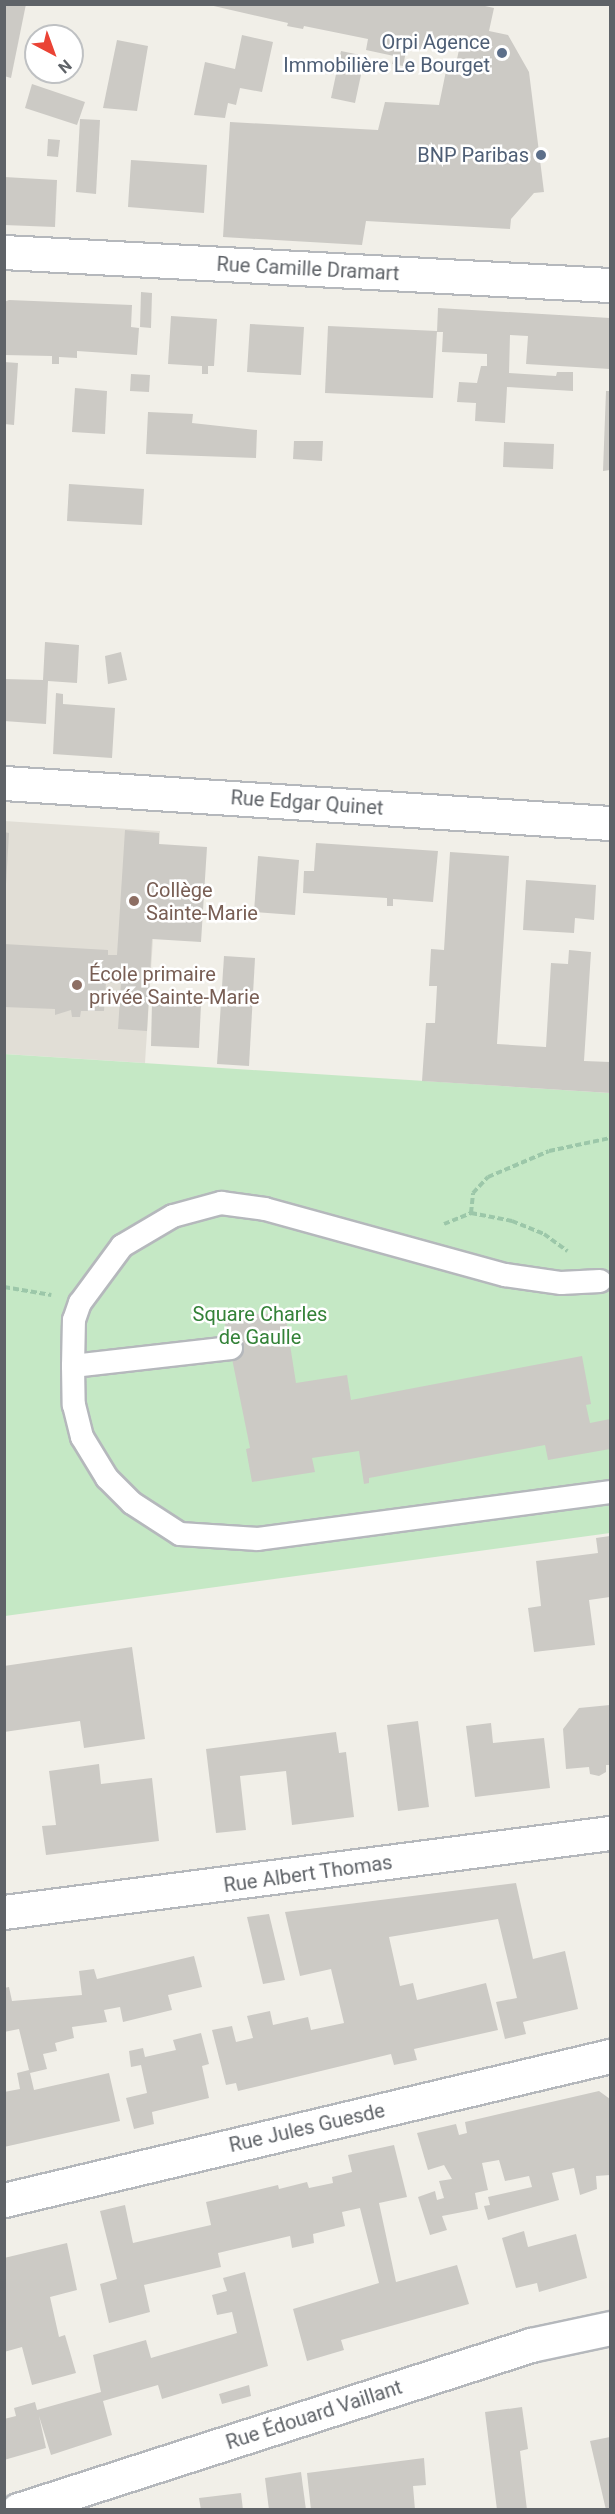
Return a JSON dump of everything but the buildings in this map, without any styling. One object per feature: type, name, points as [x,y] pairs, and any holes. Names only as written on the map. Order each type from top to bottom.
[{"type":"street","name":"Rue Camille Dramart","points":[[4,252],[610,285]]},
{"type":"street","name":"Rue Edgar Quinet","points":[[4,783],[610,823]]},
{"type":"street","name":"Rue Albert Thomas","points":[[4,1912],[610,1833]]},
{"type":"street","name":"Rue Jules Guesde","points":[[4,2200],[610,2056]]},
{"type":"street","name":"Rue Édouard Vaillant","points":[[18,2510],[94,2498],[531,2345],[610,2328]]},
{"type":"lane","points":[[600,1281],[561,1283],[505,1275],[265,1209],[221,1203],[173,1216],[122,1246],[80,1303],[74,1320],[74,1406],[82,1437],[107,1478],[132,1503],[180,1534],[258,1539],[610,1492]]},
{"type":"lane","points":[[73,1366],[231,1348]]},
{"type":"path","points":[[471,1213],[473,1193],[488,1177],[549,1151],[610,1138]]},
{"type":"path","points":[[416,1250],[431,1232],[471,1213],[512,1221],[544,1234],[600,1281]]},
{"type":"path","points":[[4,1287],[80,1303]]},
{"type":"shaded area","name":"École primaire privée Sainte-Marie","points":[[4,821],[160,831],[145,1063],[5,1054]]},
{"type":"green space","name":"Square Charles de Gaulle","points":[[4,1054],[610,1093],[610,1533],[5,1616]]},
{"type":"place","name":"Orpi Agence Immobilière Le Bourget","points":[[502,53]]},
{"type":"place","name":"BNP Paribas","points":[[541,155]]},
{"type":"place","name":"Collège Sainte-Marie","points":[[134,901]]},
{"type":"place","name":"École primaire privée Sainte-Marie","points":[[77,985]]}]
